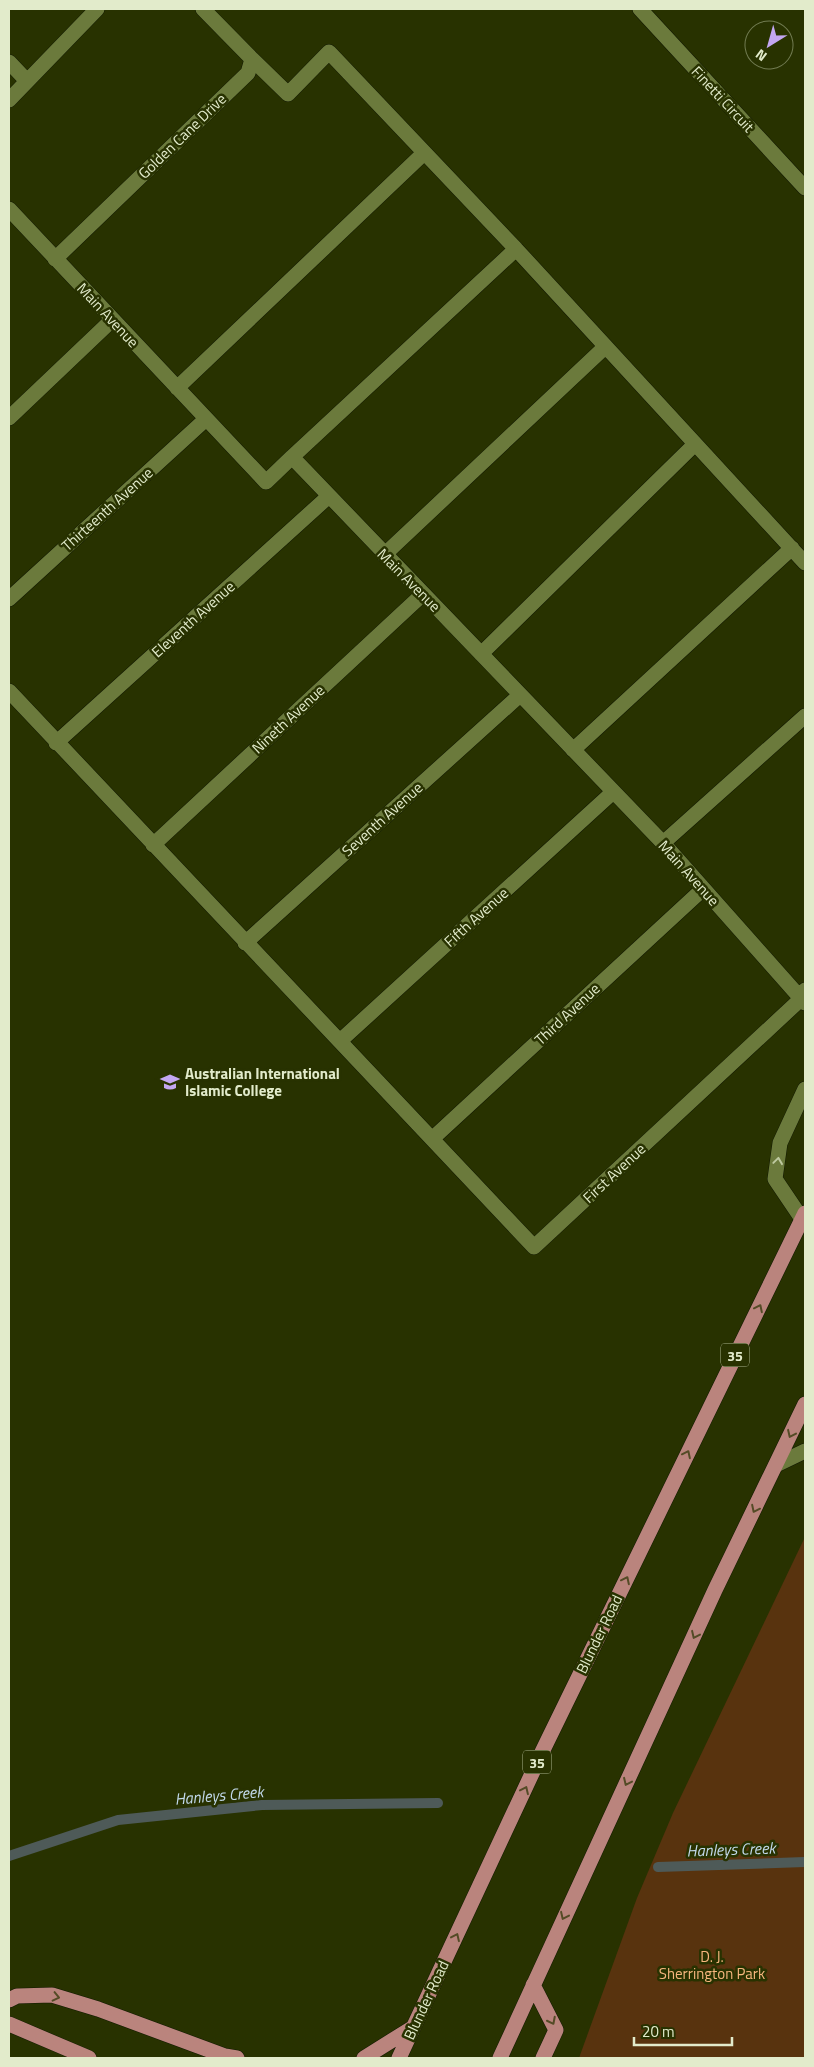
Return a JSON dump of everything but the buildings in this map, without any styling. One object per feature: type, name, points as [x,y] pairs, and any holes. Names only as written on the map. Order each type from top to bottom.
[{"type":"main road","name":"Blunder Road","points":[[399,2058],[543,1750],[804,1216]]},
{"type":"main road","points":[[500,2058],[711,1599],[805,1404]]},
{"type":"main road","points":[[533,1985],[556,2030],[543,2058]]},
{"type":"main road","points":[[9,2000],[17,1996],[52,1995],[116,2015],[225,2056],[237,2058]]},
{"type":"main road","points":[[9,2024],[89,2058]]},
{"type":"main road","points":[[364,2058],[412,2028]]},
{"type":"street","points":[[9,100],[97,9]]},
{"type":"street","points":[[203,9],[288,94],[329,52],[516,249],[805,563]]},
{"type":"street","name":"Finetti Circuit","points":[[640,9],[805,188]]},
{"type":"street","name":"Golden Cane Drive","points":[[56,259],[248,73],[252,58]]},
{"type":"street","points":[[9,62],[27,81]]},
{"type":"street","points":[[177,388],[424,153]]},
{"type":"street","name":"Main Avenue","points":[[9,210],[266,482],[292,457],[612,793],[663,844],[804,997]]},
{"type":"street","points":[[292,457],[516,249]]},
{"type":"street","points":[[9,418],[112,320]]},
{"type":"street","points":[[384,555],[605,347]]},
{"type":"street","name":"Thirteenth Avenue","points":[[9,599],[206,419]]},
{"type":"street","points":[[481,654],[695,444]]},
{"type":"street","name":"Eleventh Avenue","points":[[56,743],[329,496]]},
{"type":"street","points":[[573,750],[792,548]]},
{"type":"street","name":"Nineth Avenue","points":[[153,845],[423,594]]},
{"type":"street","points":[[9,691],[56,743],[432,1139]]},
{"type":"street","name":"Seventh Avenue","points":[[245,943],[520,695]]},
{"type":"street","points":[[663,844],[805,716]]},
{"type":"street","name":"Fifth Avenue","points":[[340,1042],[612,793]]},
{"type":"street","name":"Third Avenue","points":[[432,1139],[703,889]]},
{"type":"street","name":"First Avenue","points":[[432,1139],[534,1247],[804,997]]},
{"type":"street","points":[[804,1216],[775,1179],[780,1143],[805,1089]]},
{"type":"street","points":[[776,1465],[805,1452]]},
{"type":"green space","name":"D. J. Sherrington Park","points":[[805,1537],[805,2058],[579,2058],[637,1898],[673,1813]]},
{"type":"waterway","name":"Hanleys Creek","points":[[9,1856],[118,1820],[262,1805],[438,1803]]},
{"type":"waterway","name":"Hanleys Creek","points":[[658,1867],[805,1862]]},
{"type":"place","name":"Australian International Islamic College","points":[[170,1082]]}]
